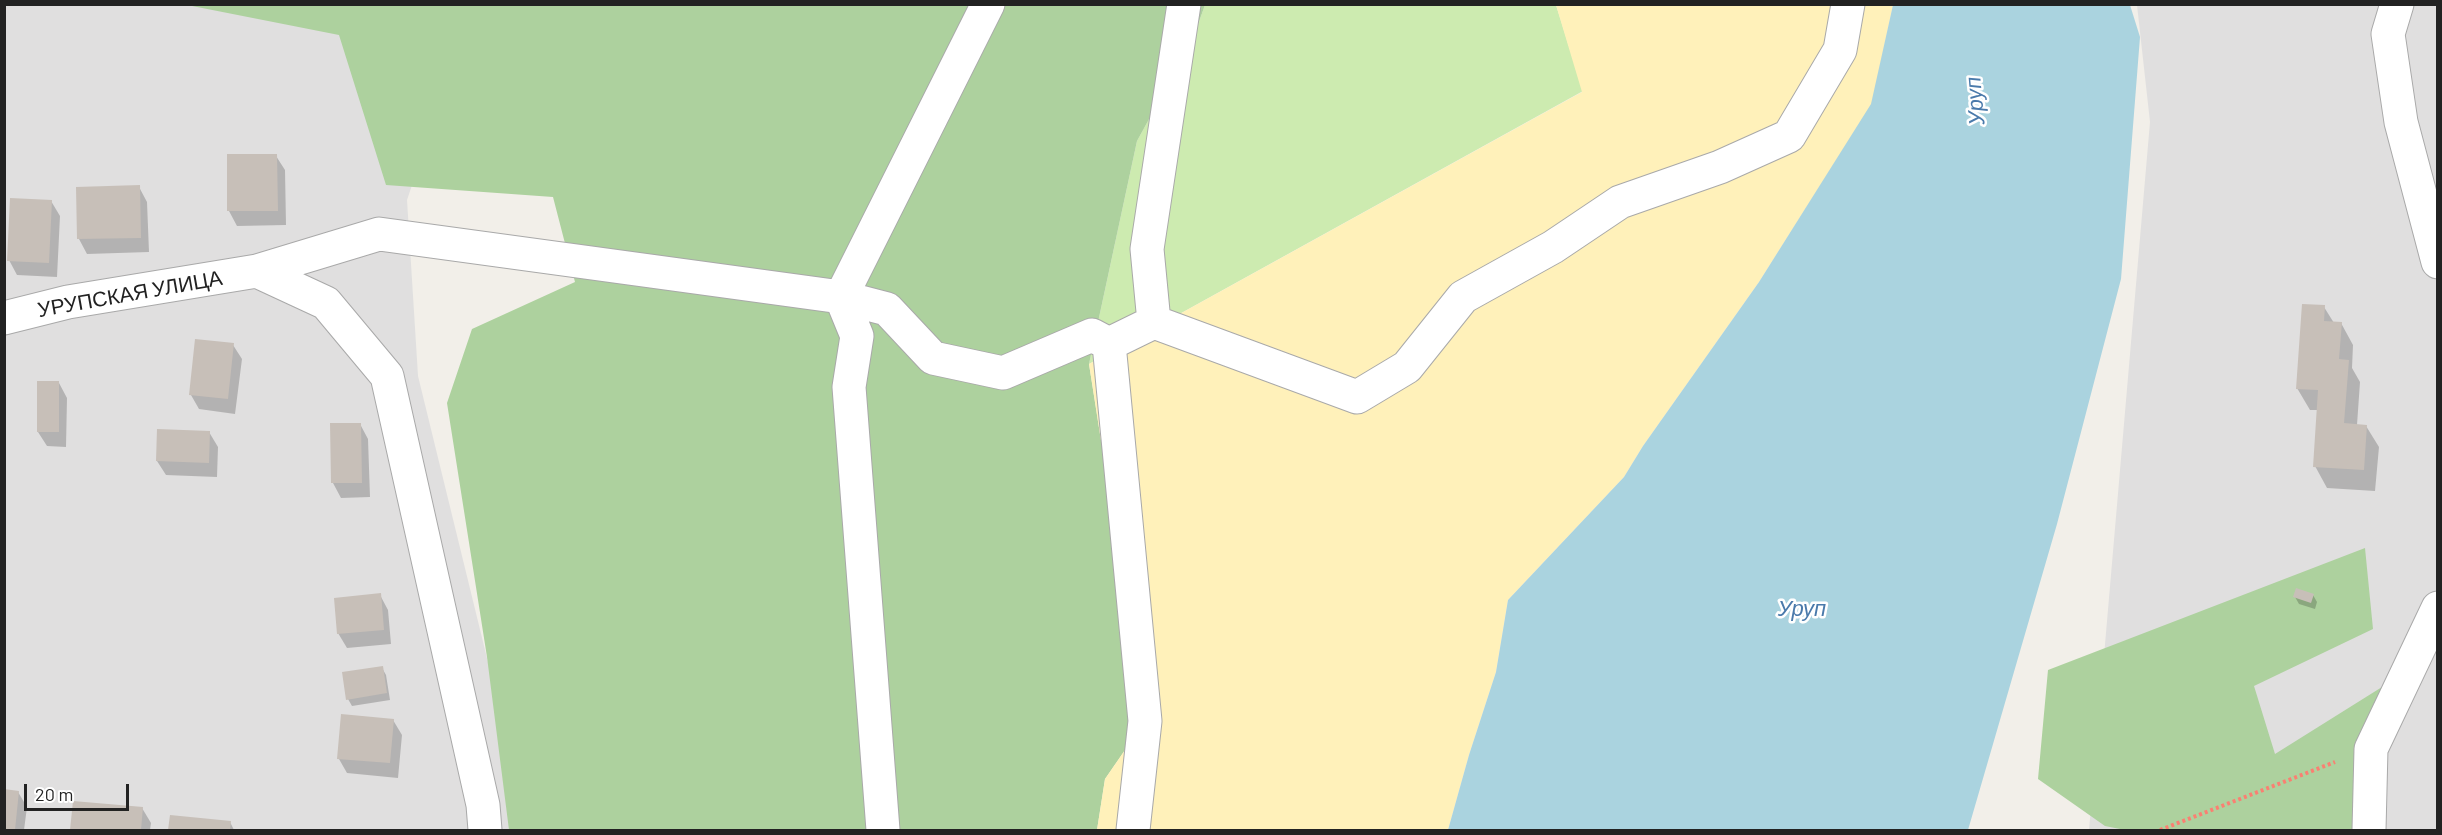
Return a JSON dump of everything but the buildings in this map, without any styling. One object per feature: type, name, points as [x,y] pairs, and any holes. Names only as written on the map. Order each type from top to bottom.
[{"type":"street","points":[[883,831],[849,387],[857,336],[841,297],[988,4]]},
{"type":"street","points":[[1154,322],[1147,249],[1184,4]]},
{"type":"street","points":[[1133,831],[1145,721],[1109,344],[1154,322],[1357,397],[1407,367],[1463,297],[1552,247],[1620,202],[1720,167],[1790,136],[1840,50],[1848,4]]},
{"type":"street","points":[[2397,4],[2388,34],[2401,122],[2438,262]]},
{"type":"street","name":"УРУПСКАЯ УЛИЦА","points":[[4,318],[68,302],[257,271],[379,234],[841,297],[887,309],[933,358],[1003,373],[1092,335],[1109,344]]},
{"type":"street","points":[[257,271],[326,303],[387,376],[483,805],[486,831]]},
{"type":"street","points":[[2368,831],[2371,749],[2438,608]]},
{"type":"path","points":[[2160,831],[2371,749]]},
{"type":"shaded area","points":[[5,5],[472,5],[407,200],[418,376],[519,789],[525,830],[5,830]]},
{"type":"shaded area","points":[[2137,5],[2437,5],[2437,830],[2089,830],[2150,122]]},
{"type":"green space","points":[[187,5],[1205,5],[1192,41],[1137,141],[1089,364],[1145,721],[1105,779],[1097,830],[509,830],[487,657],[447,403],[472,329],[575,282],[553,197],[386,185],[339,35]]},
{"type":"green space","points":[[1205,5],[1556,5],[1583,91],[1089,364],[1137,141],[1192,41]]},
{"type":"green space","points":[[2365,548],[2373,629],[2254,686],[2275,754],[2382,687],[2386,830],[2125,830],[2105,826],[2038,779],[2048,670]]},
{"type":"sand","points":[[1556,5],[1893,5],[1872,104],[1759,282],[1643,446],[1624,477],[1508,600],[1496,672],[1448,830],[1097,830],[1105,779],[1145,721],[1089,364],[1582,92]]},
{"type":"water","name":"Уруп","points":[[1893,5],[2130,5],[2140,37],[2121,279],[2057,524],[1968,830],[1448,830],[1496,672],[1508,600],[1624,477],[1643,446],[1759,282],[1871,104]]}]
